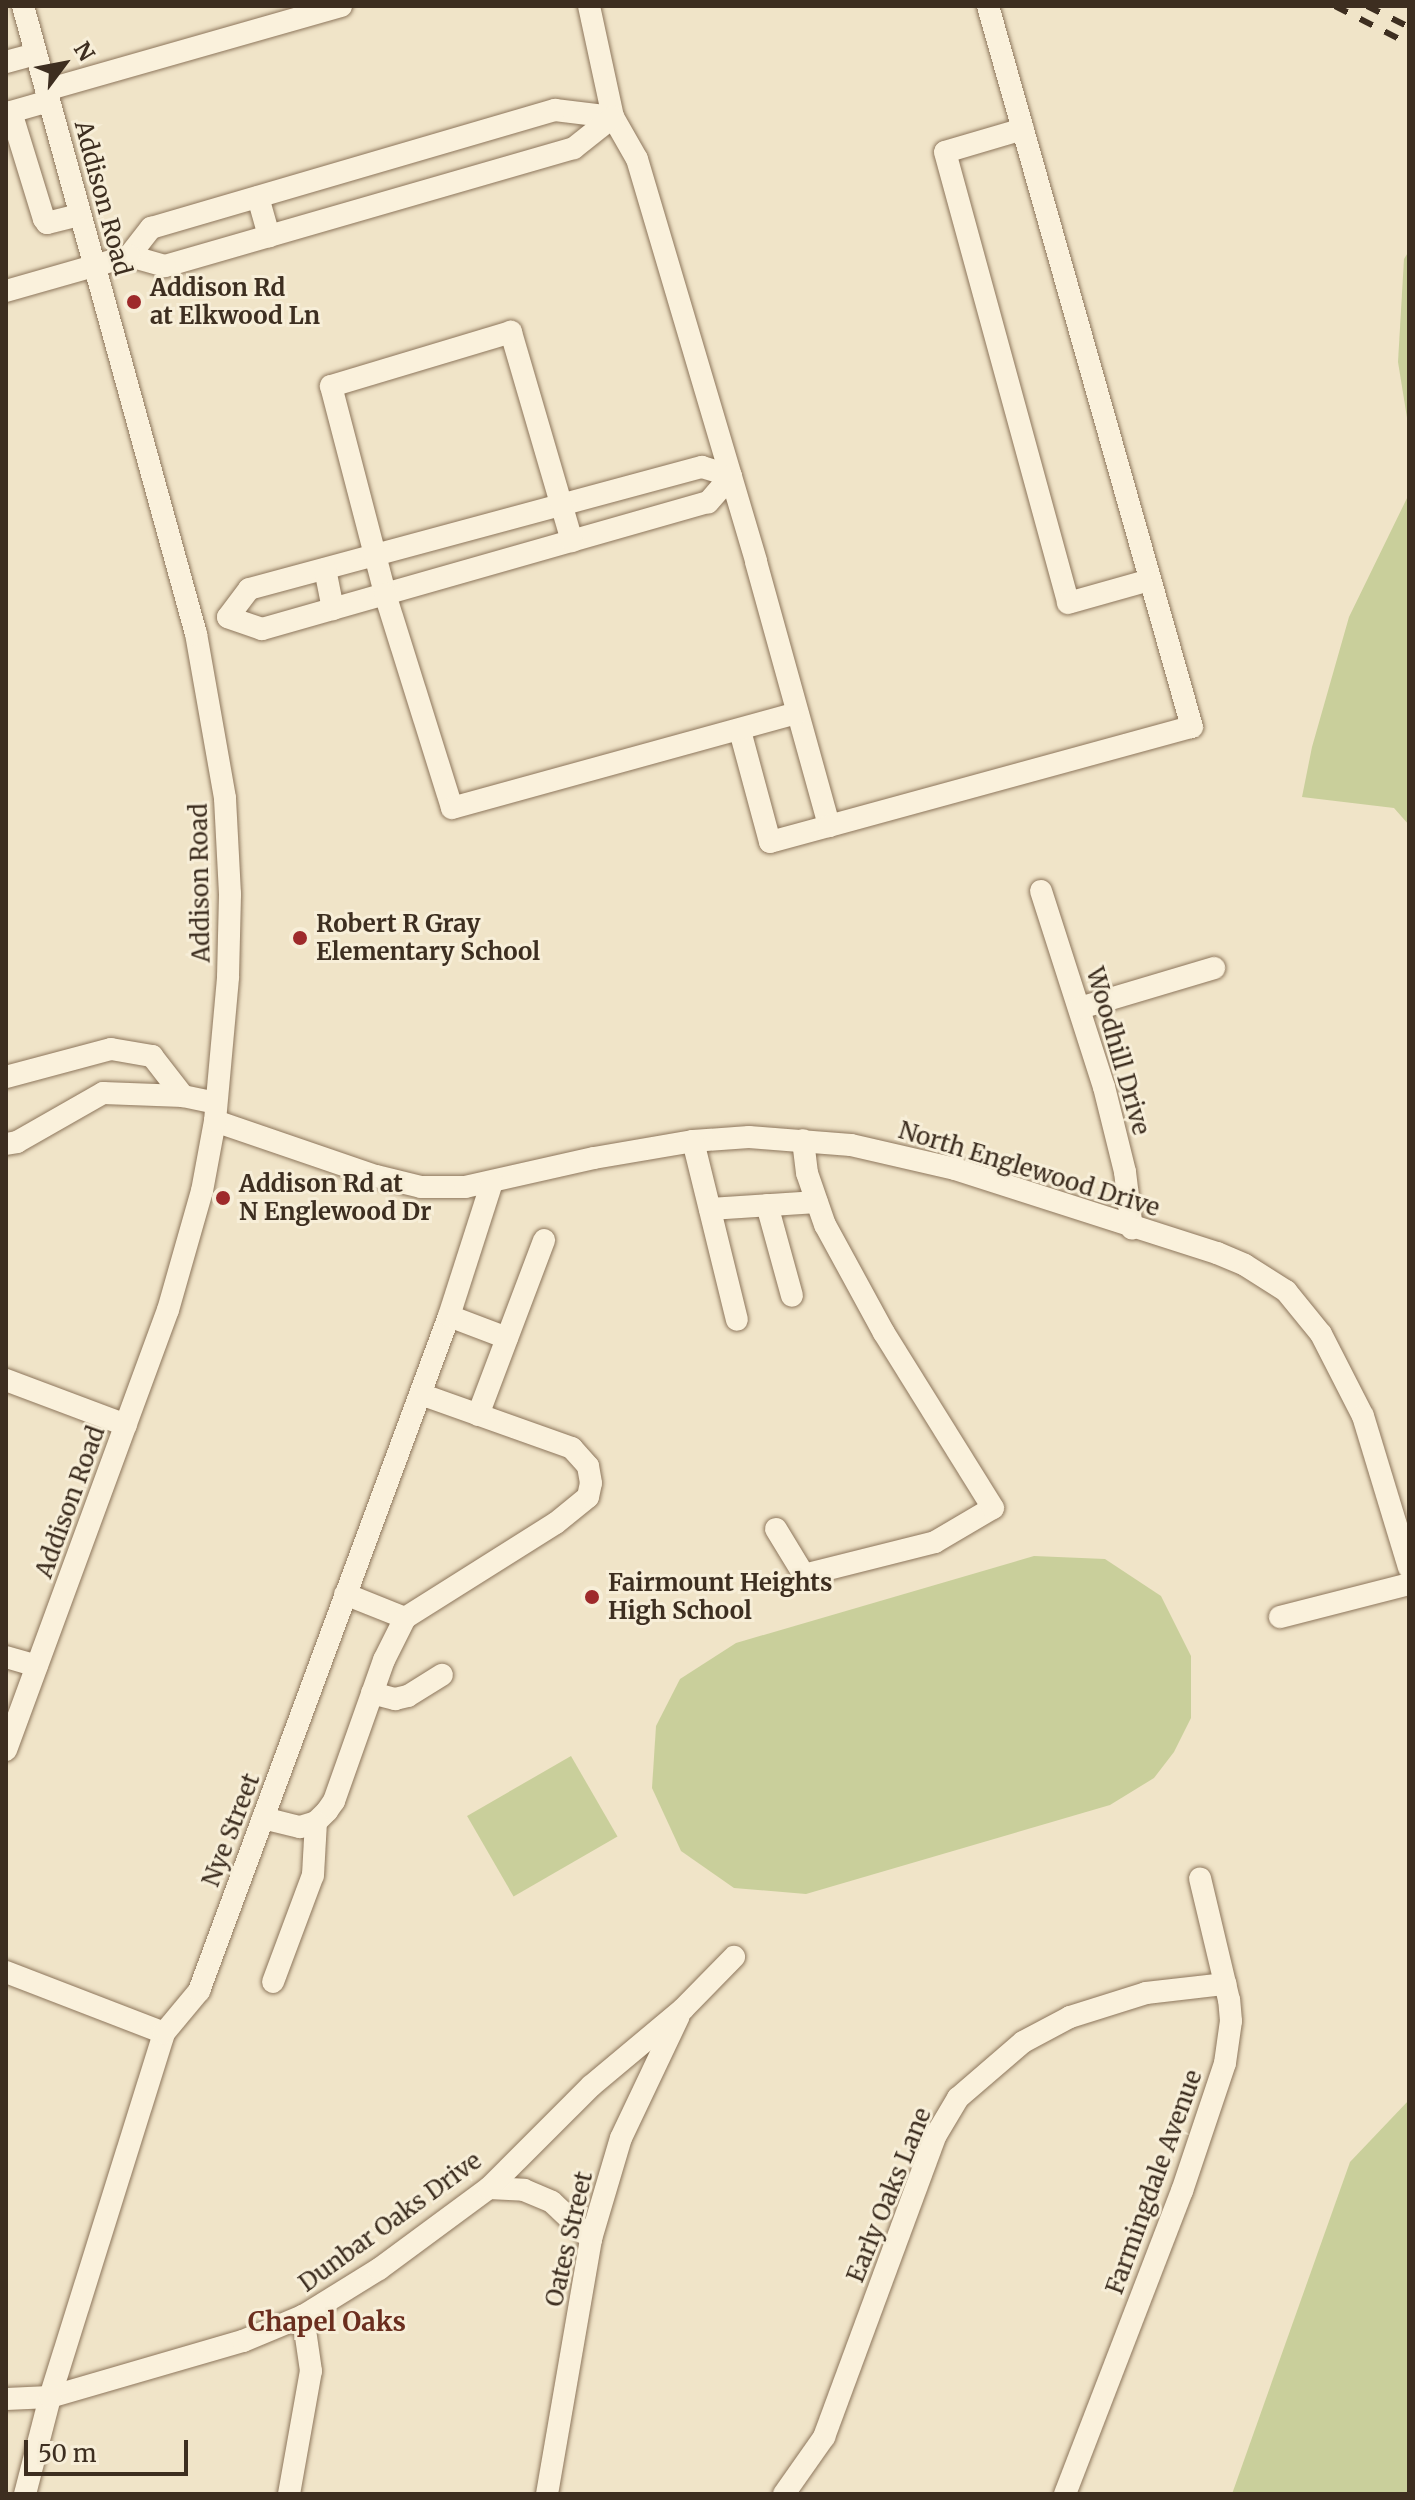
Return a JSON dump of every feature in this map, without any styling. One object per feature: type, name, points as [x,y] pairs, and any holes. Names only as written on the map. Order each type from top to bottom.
[{"type":"street","name":"Addison Road","points":[[6,1750],[186,1252],[216,1112],[228,977],[225,798],[193,624],[23,6]]},
{"type":"street","points":[[80,215],[47,223],[11,112],[47,96],[341,6]]},
{"type":"street","points":[[589,6],[613,117],[637,159],[731,476],[829,826]]},
{"type":"street","points":[[740,731],[770,842],[1192,727],[988,6]]},
{"type":"street","points":[[6,62],[36,54]]},
{"type":"street","points":[[129,256],[151,228],[555,110],[613,117]]},
{"type":"street","points":[[6,291],[129,256],[165,266],[574,148],[613,117]]},
{"type":"street","points":[[1023,129],[945,152],[1068,603],[1150,580]]},
{"type":"street","points":[[30,174],[67,166]]},
{"type":"street","points":[[258,197],[269,236]]},
{"type":"street","points":[[572,541],[511,332],[331,386],[385,594],[452,808],[797,713]]},
{"type":"street","points":[[228,617],[249,589],[702,467],[731,476]]},
{"type":"street","points":[[193,624],[228,617],[262,629],[708,502],[731,476]]},
{"type":"street","points":[[325,569],[333,609]]},
{"type":"street","name":"Woodhill Drive","points":[[1041,891],[1080,1008],[1116,1133],[1132,1229]]},
{"type":"street","points":[[1080,1008],[1214,968]]},
{"type":"street","points":[[6,1077],[111,1049],[152,1056],[183,1096]]},
{"type":"street","name":"North Englewood Drive","points":[[6,1144],[17,1142],[103,1093],[183,1096],[216,1112],[402,1184],[444,1188],[492,1182],[594,1158],[693,1141],[749,1137],[851,1145],[955,1169],[1245,1265],[1286,1291],[1298,1303],[1338,1363],[1363,1416],[1409,1567]]},
{"type":"street","points":[[776,1529],[804,1575],[935,1542],[993,1508],[884,1333],[817,1202],[807,1173],[803,1140]]},
{"type":"street","points":[[693,1141],[737,1320]]},
{"type":"street","name":"Nye Street","points":[[25,2494],[50,2397],[164,2033],[199,1991],[449,1316],[492,1182]]},
{"type":"street","points":[[710,1209],[817,1202]]},
{"type":"street","points":[[767,1205],[792,1296]]},
{"type":"street","points":[[478,1415],[544,1240]]},
{"type":"street","points":[[449,1316],[507,1338]]},
{"type":"street","points":[[6,1380],[126,1425]]},
{"type":"street","points":[[263,1818],[300,1827],[316,1822],[334,1801],[397,1628],[405,1618],[556,1523],[588,1497],[591,1483],[588,1466],[572,1448],[420,1394]]},
{"type":"street","points":[[1280,1617],[1409,1584]]},
{"type":"street","points":[[345,1594],[405,1618]]},
{"type":"street","points":[[6,1657],[37,1666]]},
{"type":"street","points":[[372,1693],[395,1699],[408,1696],[442,1675]]},
{"type":"street","points":[[273,1982],[313,1875],[316,1822]]},
{"type":"street","name":"Farmingdale Avenue","points":[[1065,2494],[1216,2094],[1231,2021],[1200,1878]]},
{"type":"street","name":"Dunbar Oaks Drive","points":[[6,2399],[50,2397],[243,2341],[303,2316],[379,2269],[489,2188],[600,2077],[683,2009],[734,1957]]},
{"type":"street","points":[[6,1972],[164,2033]]},
{"type":"street","name":"Early Oaks Lane","points":[[784,2494],[824,2437],[936,2135],[958,2098],[1023,2042],[1070,2017],[1146,1993],[1225,1984]]},
{"type":"street","name":"Oates Street","points":[[547,2494],[591,2239],[621,2138],[683,2009]]},
{"type":"street","points":[[489,2188],[524,2190],[552,2202],[591,2239]]},
{"type":"street","points":[[289,2494],[311,2371],[303,2316]]},
{"type":"green space","points":[[1409,251],[1409,430],[1398,362],[1404,259]]},
{"type":"green space","points":[[1409,494],[1409,825],[1394,808],[1302,797],[1312,747],[1349,617]]},
{"type":"green space","points":[[1034,1556],[1105,1559],[1161,1596],[1191,1656],[1191,1718],[1174,1752],[1154,1778],[1110,1805],[806,1894],[734,1888],[681,1851],[652,1788],[656,1726],[680,1679],[736,1643]]},
{"type":"green space","points":[[571,1756],[618,1837],[514,1897],[467,1816]]},
{"type":"green space","points":[[1409,2100],[1409,2494],[1232,2494],[1350,2162]]},
{"type":"railway","points":[[1335,6],[1409,44]]},
{"type":"railway","points":[[1367,6],[1409,27]]},
{"type":"place","name":"Addison Rd at Elkwood Ln","points":[[134,302]]},
{"type":"place","name":"Robert R Gray Elementary School","points":[[300,938]]},
{"type":"place","name":"Addison Rd at N Englewood Dr","points":[[223,1198]]},
{"type":"place","name":"Fairmount Heights High School","points":[[592,1597]]},
{"type":"district","name":"Chapel Oaks","points":[[327,2322]]}]
